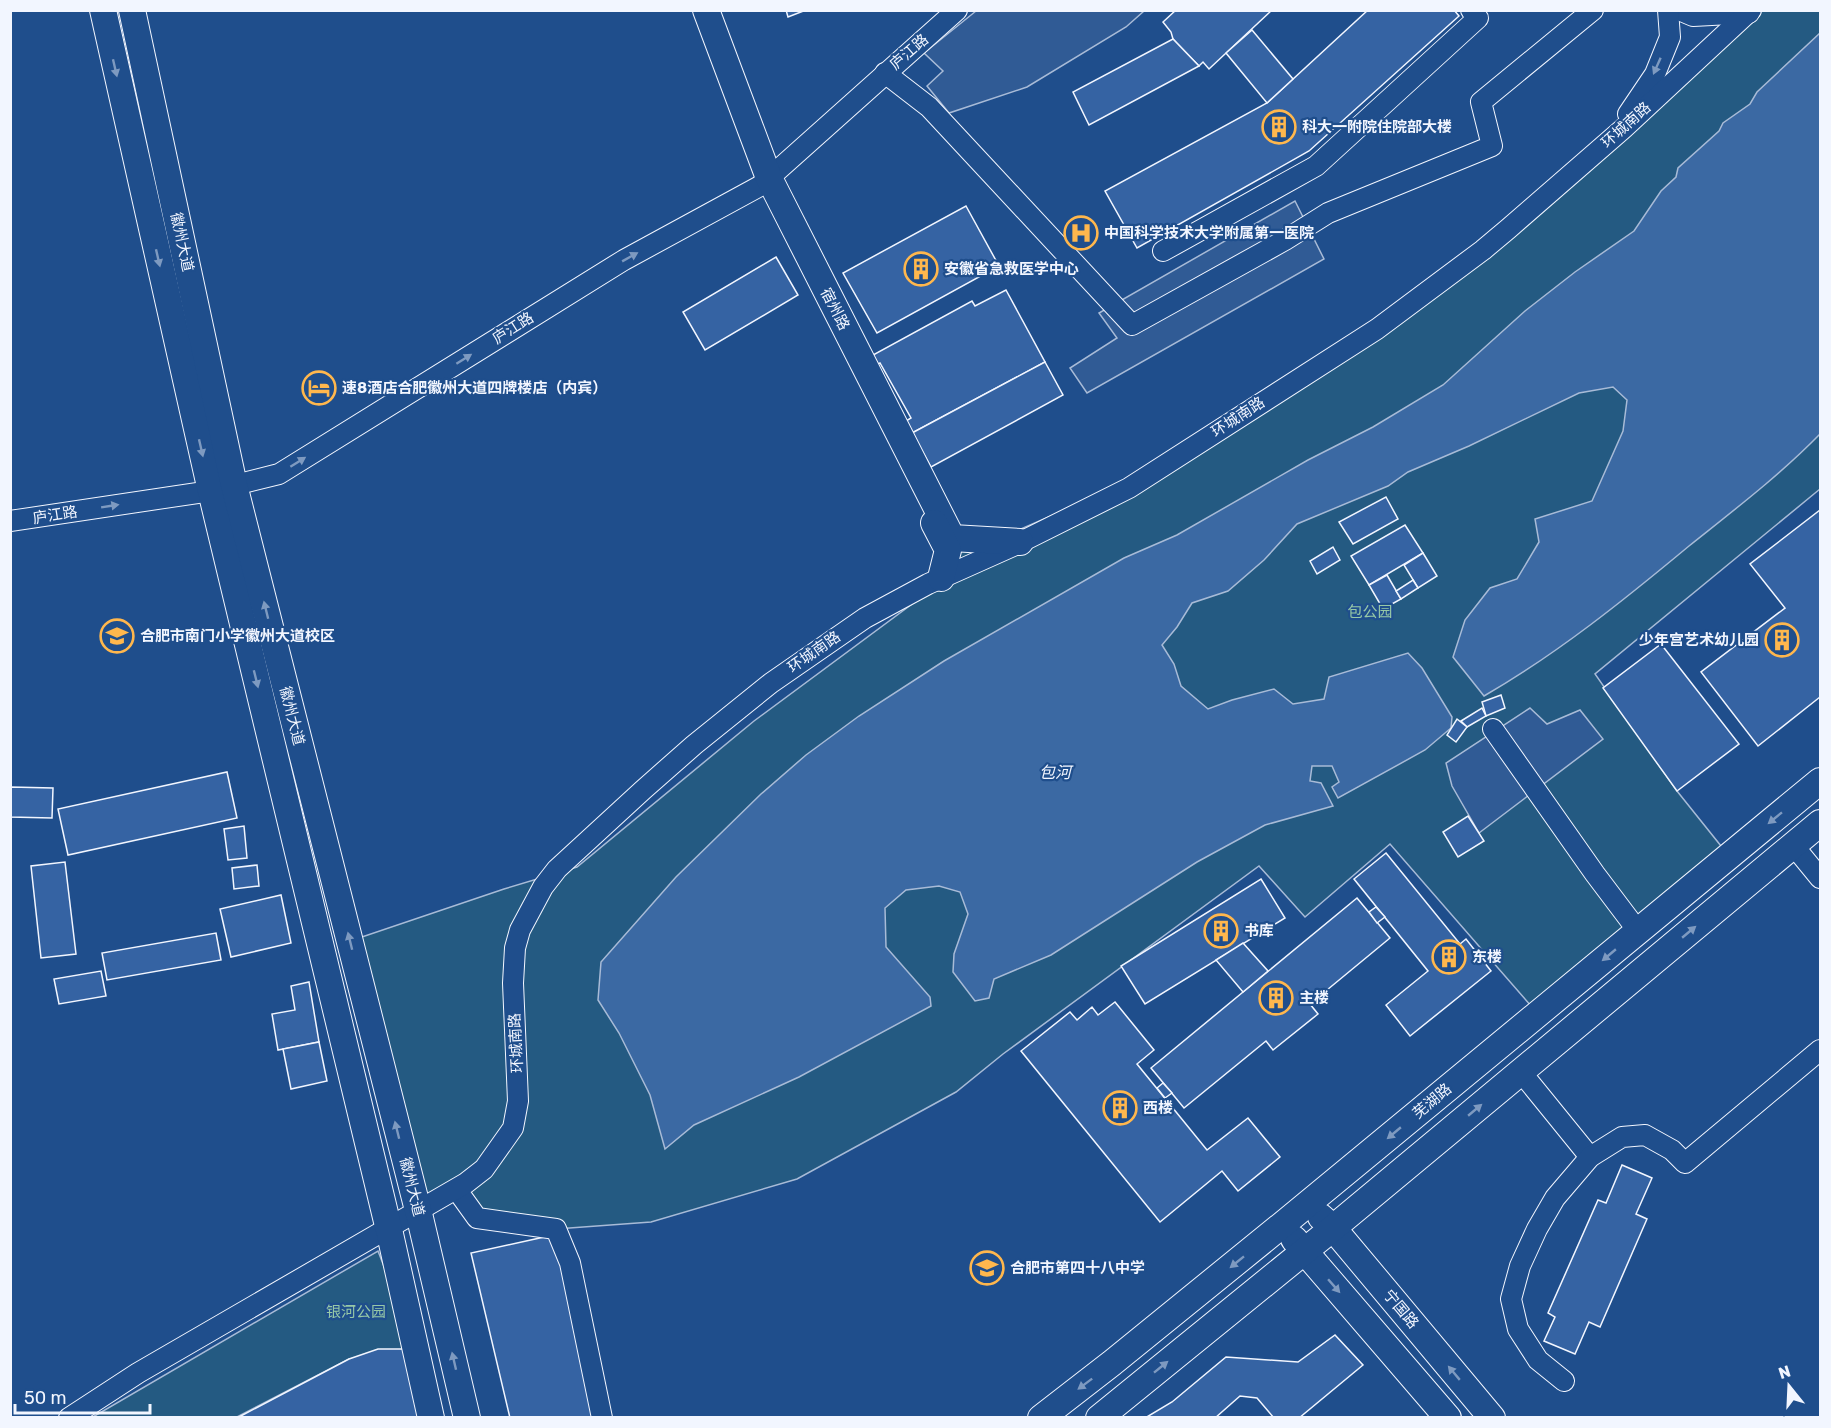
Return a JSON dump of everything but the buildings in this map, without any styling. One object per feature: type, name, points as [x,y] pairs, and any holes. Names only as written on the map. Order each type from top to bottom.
[{"type":"main road","name":"徽州大道","points":[[103,10],[222,488],[418,1212],[467,1418]]},
{"type":"main road","name":"徽州大道","points":[[132,10],[222,488],[431,1418]]},
{"type":"main road","name":"宿州路","points":[[693,10],[765,182],[948,550],[941,578]]},
{"type":"main road","name":"宿州路","points":[[706,10],[765,182],[952,538],[1020,542]]},
{"type":"main road","name":"芜湖路","points":[[1041,1418],[1308,1204],[1821,781]]},
{"type":"main road","points":[[1100,1418],[1821,823]]},
{"type":"main road","name":"宁国路","points":[[1308,1204],[1333,1228],[1492,1418]]},
{"type":"main road","points":[[1282,1225],[1448,1418]]},
{"type":"street","name":"庐江路","points":[[10,521],[222,488],[279,474],[624,260],[765,182],[957,10]]},
{"type":"street","points":[[1163,251],[1316,166],[1478,18],[1471,10]]},
{"type":"street","points":[[885,73],[929,107],[1132,325],[1285,240],[1328,213],[1491,146],[1481,102],[1593,10]]},
{"type":"street","points":[[1624,128],[1628,114],[1655,74],[1670,37],[1668,10]]},
{"type":"street","points":[[1679,10],[1693,16],[1750,12]]},
{"type":"street","name":"环城南路","points":[[69,1418],[138,1373],[418,1212],[466,1183],[484,1169],[513,1128],[518,1101],[513,983],[515,948],[520,930],[534,902],[557,869],[694,745],[771,682],[865,618],[941,578],[1129,488],[1377,329],[1483,250],[1624,128],[1750,12]]},
{"type":"street","points":[[1493,729],[1638,931]]},
{"type":"street","points":[[1793,845],[1821,878]]},
{"type":"street","points":[[1564,1381],[1538,1360],[1518,1329],[1511,1299],[1520,1266],[1537,1229],[1555,1198],[1590,1157],[1622,1137],[1645,1135],[1672,1150],[1686,1163],[1821,1050]]},
{"type":"street","points":[[1521,1072],[1590,1157]]},
{"type":"street","points":[[459,1193],[477,1218],[556,1229],[570,1263],[602,1418]]},
{"type":"green space","name":"包公园","points":[[1743,11],[1820,11],[1820,489],[1595,674],[1677,791],[1729,856],[1538,1014],[1390,844],[1305,917],[1259,866],[1003,1054],[956,1092],[797,1179],[651,1222],[556,1229],[477,1218],[459,1193],[420,1218],[350,941],[577,867],[754,721],[935,587],[955,542],[1021,529],[1138,478],[1330,365],[1573,166]]},
{"type":"green space","name":"银河公园","points":[[378,1251],[416,1349],[349,1359],[237,1417],[91,1418]]},
{"type":"shaded area","points":[[976,11],[1144,11],[1126,27],[1027,87],[949,113],[927,86],[943,71],[924,53]]},
{"type":"shaded area","points":[[1295,201],[1324,259],[1087,393],[1070,368],[1117,338],[1099,313]]},
{"type":"shaded area","points":[[1530,708],[1547,724],[1580,710],[1603,739],[1479,833],[1452,786],[1446,763]]},
{"type":"water","name":"包河","points":[[1820,33],[1820,434],[1805,449],[1756,492],[1615,606],[1538,662],[1484,696],[1453,657],[1465,620],[1490,588],[1517,579],[1539,542],[1535,519],[1592,501],[1623,431],[1627,400],[1613,387],[1579,393],[1469,446],[1408,472],[1388,486],[1297,524],[1264,560],[1228,591],[1192,603],[1162,645],[1174,664],[1181,686],[1208,709],[1274,689],[1293,704],[1324,699],[1329,677],[1408,653],[1422,668],[1452,717],[1451,728],[1425,750],[1338,798],[1332,787],[1339,782],[1332,766],[1312,766],[1310,781],[1321,783],[1333,806],[1265,825],[1197,862],[1051,955],[994,979],[989,998],[975,1001],[953,972],[954,954],[968,914],[960,892],[939,886],[906,890],[885,908],[886,947],[930,997],[931,1006],[799,1077],[694,1125],[665,1149],[650,1095],[619,1033],[598,1000],[601,962],[676,877],[761,794],[806,755],[859,716],[944,661],[1124,558],[1177,535],[1308,460],[1373,427],[1443,385],[1525,311],[1575,272],[1634,231],[1661,191],[1676,177],[1678,168],[1719,131],[1723,123],[1750,104],[1757,92]]},
{"type":"place","name":"科大一附院住院部大楼","points":[[1279,127]]},
{"type":"place","name":"中国科学技术大学附属第一医院","points":[[1081,233]]},
{"type":"place","name":"安徽省急救医学中心","points":[[921,269]]},
{"type":"place","name":"速8酒店合肥徽州大道四牌楼店（内宾）","points":[[319,388]]},
{"type":"place","name":"合肥市南门小学徽州大道校区","points":[[117,636]]},
{"type":"place","name":"少年宫艺术幼儿园","points":[[1782,640]]},
{"type":"place","name":"书库","points":[[1221,931]]},
{"type":"place","name":"东楼","points":[[1449,957]]},
{"type":"place","name":"主楼","points":[[1276,998]]},
{"type":"place","name":"西楼","points":[[1120,1108]]},
{"type":"place","name":"合肥市第四十八中学","points":[[987,1268]]}]
